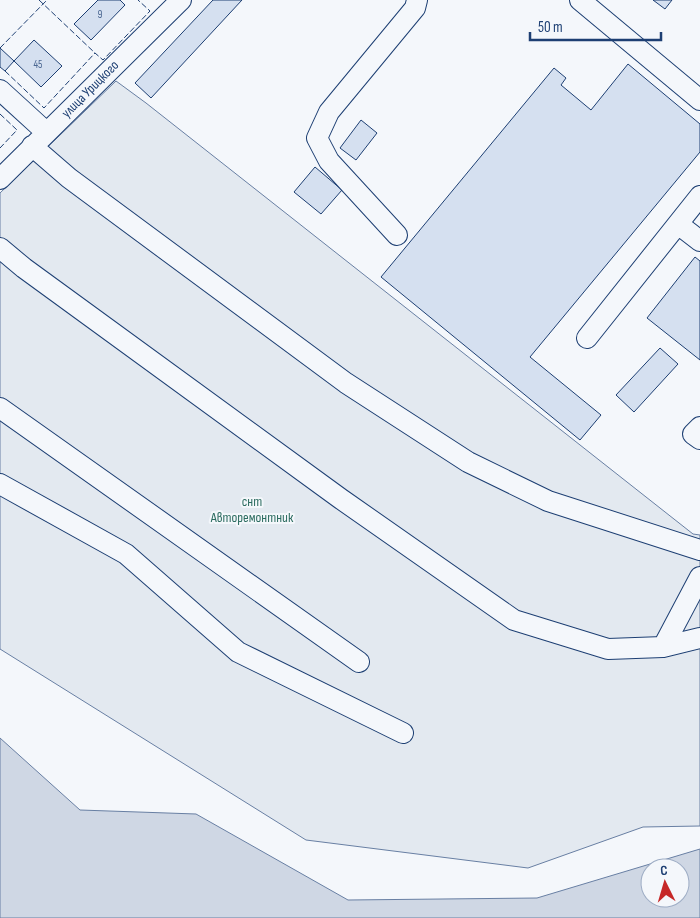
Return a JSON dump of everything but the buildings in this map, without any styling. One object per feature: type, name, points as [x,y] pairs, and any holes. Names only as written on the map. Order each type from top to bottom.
[{"type":"street","name":"улица Урицкого","points":[[0,179],[181,0]]},
{"type":"street","points":[[397,234],[329,161],[317,138],[329,112],[415,8],[417,0]]},
{"type":"street","points":[[580,0],[700,100]]},
{"type":"street","points":[[0,90],[69,178],[346,383],[468,462],[548,501],[700,550]]},
{"type":"street","points":[[587,338],[700,196]]},
{"type":"street","points":[[678,224],[700,241]]},
{"type":"street","points":[[0,248],[24,268],[333,493],[514,620],[608,649],[663,647],[700,638]]},
{"type":"street","points":[[0,408],[359,662]]},
{"type":"street","points":[[700,427],[693,434],[700,439]]},
{"type":"street","points":[[0,484],[126,554],[238,652],[403,733]]},
{"type":"street","points":[[663,647],[700,578]]},
{"type":"green space","name":"снт Авторемонтник","points":[[116,81],[693,534],[700,535],[700,826],[643,827],[528,868],[306,840],[0,649],[0,193]]},
{"type":"shaded area","points":[[0,738],[80,810],[196,814],[348,900],[537,898],[640,867],[640,908],[690,908],[690,858],[670,858],[700,849],[700,918],[0,918]]},
{"type":"fence","points":[[39,0],[95,53]]},
{"type":"fence","points":[[0,48],[47,0]]},
{"type":"fence","points":[[5,71],[44,108],[95,53],[103,60],[150,11],[138,0]]},
{"type":"fence","points":[[0,114],[17,130],[0,148]]}]
